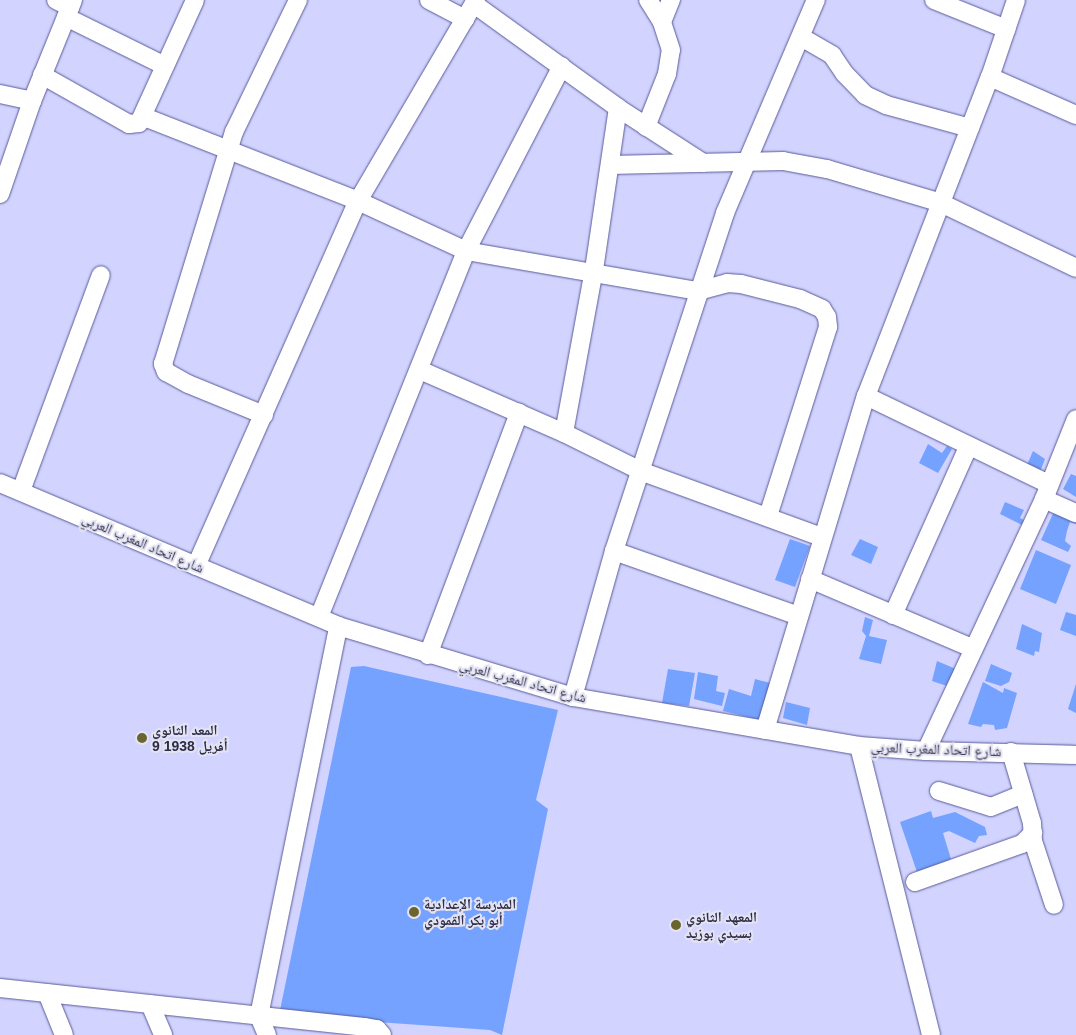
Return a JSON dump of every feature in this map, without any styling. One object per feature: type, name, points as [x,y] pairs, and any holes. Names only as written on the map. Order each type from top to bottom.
[{"type":"street","points":[[42,76],[129,124],[139,124],[144,117],[195,0]]},
{"type":"street","points":[[264,415],[188,384],[170,374],[164,367],[234,132],[298,0]]},
{"type":"street","points":[[429,0],[472,8],[562,66],[618,108],[703,163]]},
{"type":"street","points":[[646,127],[667,74],[671,50],[662,22],[648,0]]},
{"type":"street","points":[[662,22],[671,0]]},
{"type":"street","points":[[573,696],[614,552],[643,472],[698,291],[725,213],[816,0]]},
{"type":"street","points":[[934,0],[1006,29]]},
{"type":"street","points":[[765,730],[866,396],[990,77],[1016,0]]},
{"type":"street","points":[[0,194],[66,6],[165,66]]},
{"type":"street","points":[[196,566],[358,201],[472,8]]},
{"type":"street","points":[[801,37],[832,55],[844,73],[865,95],[886,105],[970,128]]},
{"type":"street","points":[[319,617],[420,370],[466,251],[562,66]]},
{"type":"street","points":[[990,77],[1076,115]]},
{"type":"street","points":[[0,94],[32,102]]},
{"type":"street","points":[[564,433],[594,270],[618,108]]},
{"type":"street","points":[[144,117],[229,148],[358,201],[466,251],[496,258],[594,270],[698,291],[727,283],[747,285],[800,299],[822,309],[827,317],[824,340],[768,516]]},
{"type":"street","points":[[610,165],[783,161],[827,168],[941,203],[1076,268]]},
{"type":"street","points":[[21,491],[101,275]]},
{"type":"street","points":[[420,370],[564,433],[643,472],[822,537]]},
{"type":"street","points":[[866,396],[968,447],[1046,492],[1076,512]]},
{"type":"street","points":[[428,655],[519,413]]},
{"type":"street","points":[[926,751],[1046,492],[1076,419]]},
{"type":"street","points":[[893,615],[968,447]]},
{"type":"street","name":"شارع اتحاد المغرب العربي","points":[[0,483],[338,626],[428,655],[573,696],[860,746],[926,751],[1076,755]]},
{"type":"street","points":[[614,552],[799,616]]},
{"type":"street","points":[[810,579],[974,649]]},
{"type":"street","points":[[267,1035],[259,1016],[338,626]]},
{"type":"street","points":[[860,746],[931,1035]]},
{"type":"street","points":[[1012,752],[1054,905]]},
{"type":"street","points":[[939,791],[991,807],[1024,794]]},
{"type":"street","points":[[915,882],[1022,844],[1033,834]]},
{"type":"street","points":[[0,988],[372,1028],[382,1035]]},
{"type":"street","points":[[47,993],[64,1035]]},
{"type":"street","points":[[150,1004],[163,1035]]},
{"type":"building","points":[[928,444],[942,453],[947,446],[952,449],[938,473],[919,463]]},
{"type":"building","points":[[1033,451],[1045,459],[1040,472],[1027,465]]},
{"type":"building","points":[[1071,474],[1076,476],[1076,497],[1063,489]]},
{"type":"building","points":[[1005,502],[1024,510],[1020,518],[1024,520],[1022,525],[1000,514]]},
{"type":"building","points":[[1055,509],[1076,516],[1076,524],[1070,522],[1067,531],[1065,541],[1071,546],[1068,552],[1041,540]]},
{"type":"building","points":[[790,539],[810,546],[795,587],[775,580]]},
{"type":"building","points":[[860,539],[878,547],[871,564],[851,555]]},
{"type":"building","points":[[1036,550],[1071,565],[1056,604],[1020,589]]},
{"type":"building","points":[[1066,612],[1076,615],[1076,636],[1060,630]]},
{"type":"building","points":[[865,617],[873,620],[869,636],[887,640],[881,664],[859,659],[866,636],[862,631]]},
{"type":"building","points":[[1022,624],[1042,633],[1039,652],[1035,651],[1034,656],[1016,649]]},
{"type":"building","points":[[937,661],[956,669],[950,687],[932,681]]},
{"type":"building","points":[[991,664],[1012,673],[1009,682],[1001,686],[985,681]]},
{"type":"building","name":"المدرسة الإعدادية أبو بكر القمودي","points":[[364,666],[558,710],[536,800],[548,809],[502,1035],[490,1030],[279,1015],[351,667]]},
{"type":"building","points":[[668,669],[695,673],[689,706],[662,703]]},
{"type":"building","points":[[698,672],[718,676],[716,691],[725,693],[722,706],[694,699]]},
{"type":"building","points":[[755,679],[770,683],[760,720],[723,711],[729,689],[751,696]]},
{"type":"building","points":[[983,682],[1003,693],[1004,688],[1017,693],[1007,728],[995,730],[994,725],[983,724],[981,727],[968,724]]},
{"type":"building","points":[[1076,684],[1076,713],[1068,709]]},
{"type":"building","points":[[786,702],[810,708],[807,725],[783,718]]},
{"type":"building","points":[[931,811],[933,818],[955,812],[985,827],[987,835],[979,836],[975,843],[949,831],[943,833],[951,859],[919,878],[900,822]]},
{"type":"place","name":"المعد الثانوي 9 أفريل 1938","points":[[142,738]]},
{"type":"place","name":"المدرسة الإعدادية أبو بكر القمودي","points":[[414,912]]},
{"type":"place","name":"المعهد الثانوي بسيدي بوزيد","points":[[676,925]]}]
